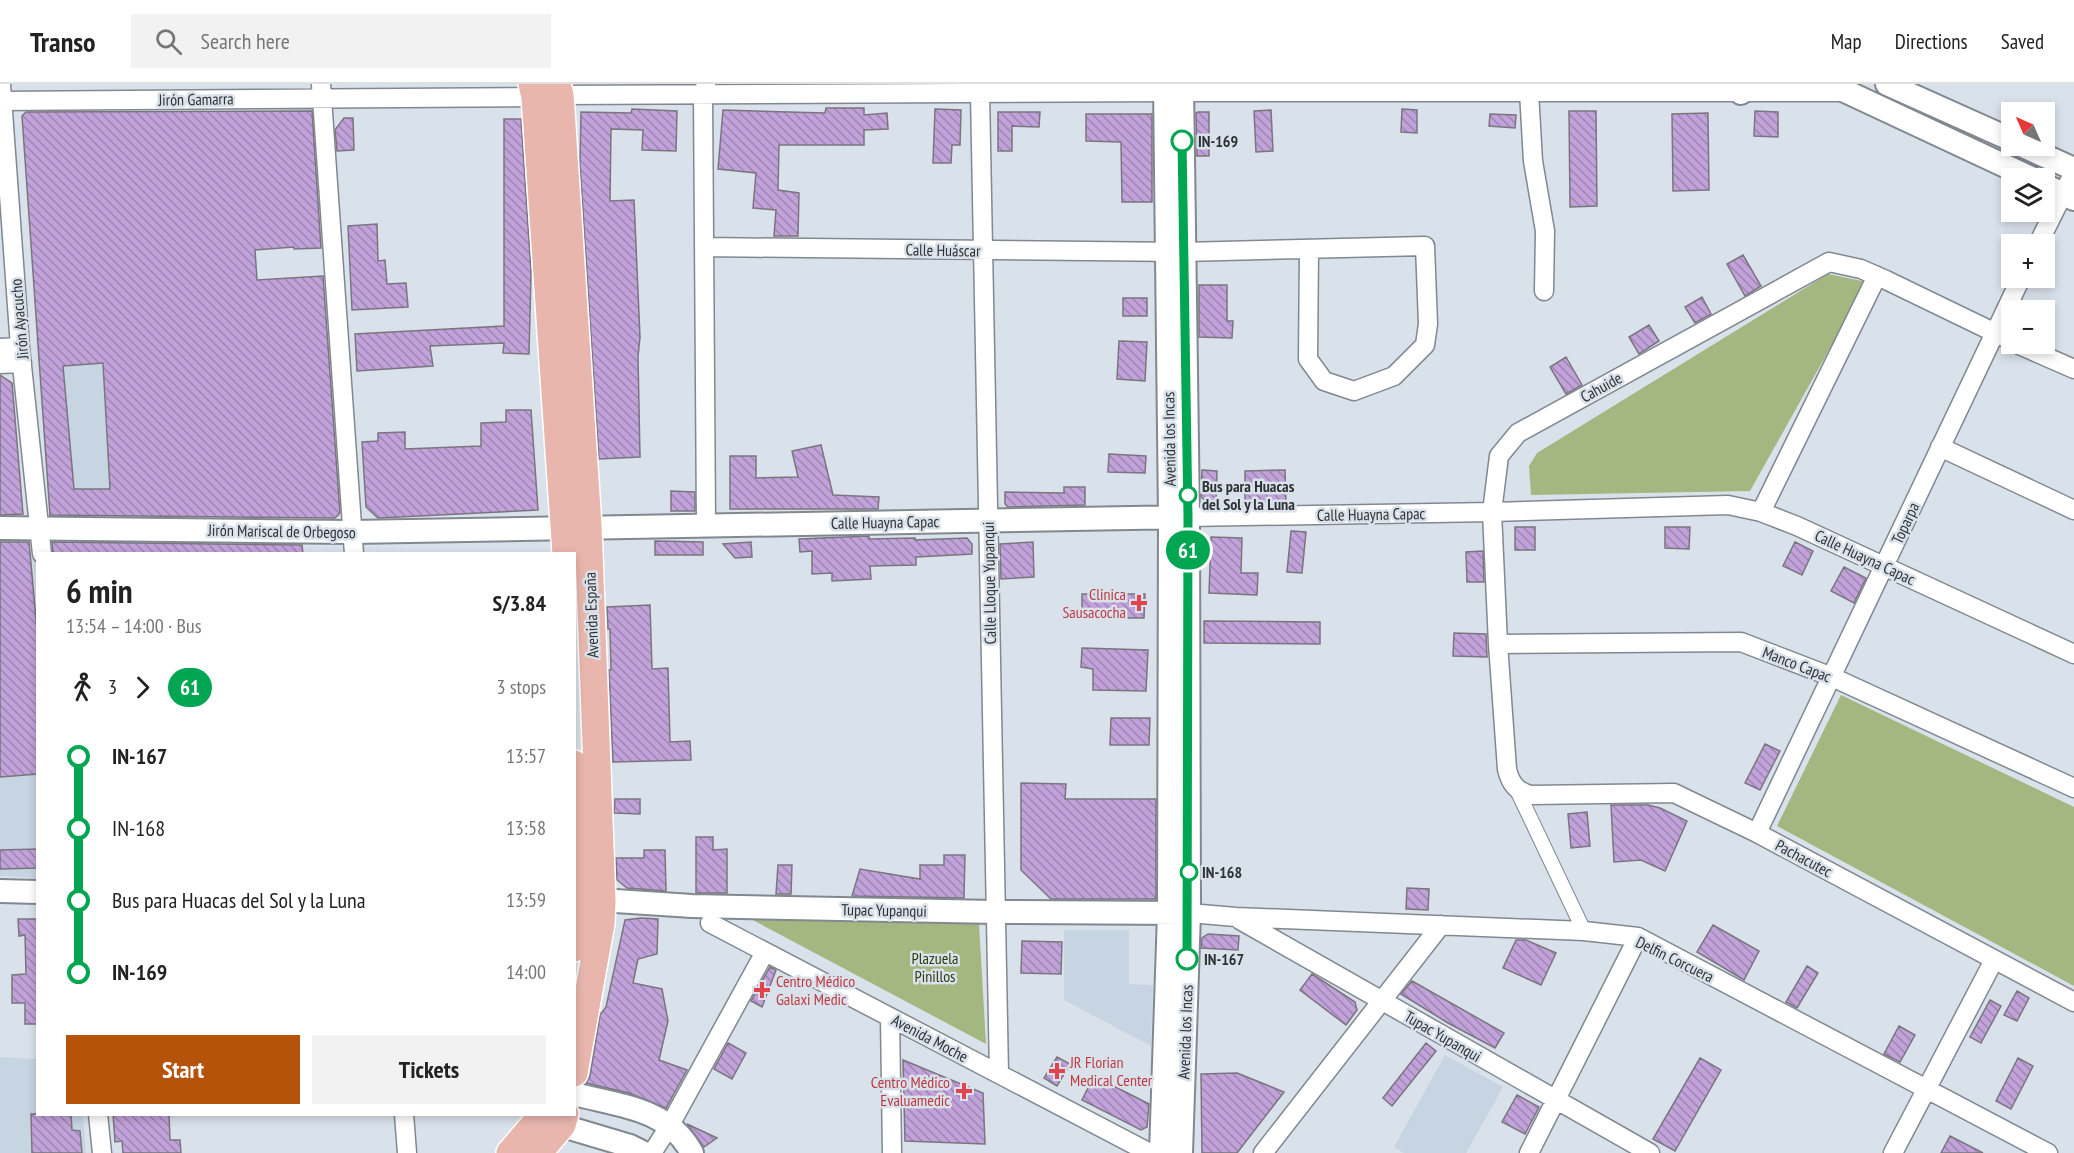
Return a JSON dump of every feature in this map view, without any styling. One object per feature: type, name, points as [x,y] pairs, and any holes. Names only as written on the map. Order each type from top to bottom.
[{"type":"main road","name":"Avenida España","points":[[546,90],[576,527],[586,899],[576,939]]},
{"type":"main road","name":"Avenida España","points":[[567,552],[576,527]]},
{"type":"main road","name":"Avenida España","points":[[576,786],[586,899],[601,923],[576,1062]]},
{"type":"main road","points":[[510,1153],[551,1118]]},
{"type":"main road","points":[[538,1153],[551,1118]]},
{"type":"street","points":[[1887,84],[2001,135]]},
{"type":"street","name":"Jirón Gamarra","points":[[1,96],[322,91],[705,89],[980,93],[1173,88],[1529,92],[1838,88]]},
{"type":"street","name":"Avenida los Incas","points":[[1173,88],[1179,517],[1181,1153]]},
{"type":"street","points":[[1838,88],[2010,168]]},
{"type":"street","points":[[705,89],[706,524]]},
{"type":"street","points":[[322,91],[353,543]]},
{"type":"street","points":[[1529,92],[1533,161],[1545,231],[1544,291]]},
{"type":"street","name":"Calle Lloque Yupanqui","points":[[980,93],[999,1074]]},
{"type":"street","name":"Jirón Ayacucho","points":[[1,96],[21,355],[42,552]]},
{"type":"street","points":[[2042,234],[2061,192],[2074,170],[2044,156]]},
{"type":"street","name":"Calle Huáscar","points":[[704,247],[1175,252],[1425,246],[1428,324],[1425,345],[1394,376],[1354,391],[1324,381],[1308,359],[1309,249]]},
{"type":"street","name":"Cahuide","points":[[1516,788],[1509,778],[1507,769],[1492,512],[1499,456],[1518,434],[1828,262],[1861,269],[2001,336]]},
{"type":"street","points":[[1761,512],[1877,276]]},
{"type":"street","name":"Toparpa","points":[[1757,833],[2016,288]]},
{"type":"street","points":[[0,348],[21,355]]},
{"type":"street","points":[[2040,354],[2074,369]]},
{"type":"street","points":[[0,364],[21,355]]},
{"type":"street","points":[[1940,447],[2074,510]]},
{"type":"street","name":"Calle Huayna Capac","points":[[576,527],[1492,512],[1728,505],[1761,512],[1797,526],[2074,654]]},
{"type":"street","name":"Jirón Mariscal de Orbegoso","points":[[0,528],[353,543],[576,527]]},
{"type":"street","name":"Manco Capac","points":[[1498,644],[1740,642],[1832,677],[2074,788]]},
{"type":"street","points":[[1516,788],[1584,931]]},
{"type":"street","name":"Pachacutec","points":[[1516,788],[1532,795],[1674,793],[1757,833],[2074,1002]]},
{"type":"street","points":[[0,891],[36,892]]},
{"type":"street","name":"Tupac Yupanqui","points":[[586,899],[692,906],[1179,913]]},
{"type":"street","name":"Avenida los Incas","points":[[1161,1153],[1179,913]]},
{"type":"street","name":"Delfin Corcuera","points":[[1179,913],[1584,931],[1638,938],[2048,1153]]},
{"type":"street","name":"Tupac Yupanqui","points":[[1236,917],[1650,1153]]},
{"type":"street","name":"Avenida Moche","points":[[710,923],[1150,1153]]},
{"type":"street","points":[[1263,1153],[1380,1000],[1441,925]]},
{"type":"street","points":[[1529,1153],[1638,938]]},
{"type":"street","points":[[652,1153],[670,1125],[765,952]]},
{"type":"street","points":[[1893,1153],[1994,960]]},
{"type":"street","points":[[890,1017],[892,1153]]},
{"type":"street","points":[[576,1095],[657,1117],[670,1125],[685,1140],[692,1153]]},
{"type":"street","points":[[98,1116],[102,1153]]},
{"type":"street","points":[[404,1116],[407,1153]]},
{"type":"street","points":[[551,1118],[644,1153]]},
{"type":"shaded area","points":[[126,330],[153,518],[50,519],[36,338]]},
{"type":"shaded area","points":[[36,712],[36,878],[0,876],[0,714]]},
{"type":"shaded area","points":[[1064,930],[1129,930],[1129,984],[1153,985],[1151,1046],[1064,1000]]},
{"type":"shaded area","points":[[1445,1055],[1503,1087],[1466,1153],[1404,1153],[1394,1147]]},
{"type":"shaded area","points":[[0,1057],[36,1059],[36,1116],[83,1116],[86,1153],[0,1153]]},
{"type":"green space","points":[[1828,274],[1867,282],[1750,491],[1531,495],[1529,466],[1537,453]]},
{"type":"green space","points":[[1841,695],[2074,807],[2074,986],[1777,826]]},
{"type":"green space","name":"Plazuela Pinillos","points":[[749,918],[979,924],[986,1044]]},
{"type":"building","points":[[826,108],[864,108],[864,115],[887,113],[888,129],[864,130],[864,145],[779,145],[778,190],[799,193],[798,236],[774,236],[776,210],[753,208],[756,173],[718,169],[723,110],[825,113]]},
{"type":"building","points":[[632,109],[677,111],[676,151],[642,150],[643,130],[611,129],[610,201],[634,200],[640,337],[638,357],[640,457],[599,459],[580,165],[581,112],[631,113]]},
{"type":"building","points":[[935,109],[961,110],[960,145],[952,145],[951,163],[933,163]]},
{"type":"building","points":[[1402,109],[1417,110],[1417,133],[1401,132]]},
{"type":"building","points":[[1271,110],[1273,151],[1256,152],[1254,111]]},
{"type":"building","points":[[312,111],[321,248],[294,249],[294,247],[255,250],[257,280],[323,276],[340,513],[335,518],[50,515],[22,116],[26,112]],"holes":[[[103,363],[110,489],[74,489],[63,366]]]},
{"type":"building","points":[[1569,111],[1596,111],[1597,206],[1570,207]]},
{"type":"building","points":[[1755,111],[1778,112],[1778,137],[1754,136]]},
{"type":"building","points":[[998,112],[1040,112],[1039,127],[1012,126],[1012,151],[998,151]]},
{"type":"building","points":[[1209,112],[1209,156],[1197,156],[1196,113]]},
{"type":"building","points":[[1708,113],[1709,190],[1673,191],[1672,114]]},
{"type":"building","points":[[1086,114],[1152,114],[1152,202],[1122,202],[1121,142],[1086,141]]},
{"type":"building","points":[[1490,114],[1516,115],[1515,128],[1489,126]]},
{"type":"building","points":[[344,118],[353,118],[354,150],[337,151],[335,130]]},
{"type":"building","points":[[504,119],[521,119],[531,272],[529,354],[503,353],[504,343],[430,346],[433,366],[357,371],[355,334],[504,326]]},
{"type":"building","points":[[377,224],[378,261],[385,260],[387,284],[406,283],[408,307],[352,310],[348,226]]},
{"type":"building","points":[[1743,255],[1761,286],[1745,296],[1727,264]]},
{"type":"building","points":[[1199,285],[1227,285],[1227,321],[1233,321],[1232,338],[1199,337]]},
{"type":"building","points":[[1702,297],[1711,314],[1695,323],[1685,307]]},
{"type":"building","points":[[1123,298],[1147,298],[1147,316],[1123,316]]},
{"type":"building","points":[[1649,325],[1659,341],[1639,354],[1629,337]]},
{"type":"building","points":[[1119,341],[1147,342],[1145,381],[1117,379]]},
{"type":"building","points":[[1566,357],[1582,385],[1566,394],[1550,367]]},
{"type":"building","points":[[0,375],[12,383],[23,514],[0,515]]},
{"type":"building","points":[[506,410],[531,410],[538,510],[378,518],[366,507],[362,442],[378,441],[378,433],[405,432],[405,449],[481,446],[481,423],[506,422]]},
{"type":"building","points":[[821,445],[833,495],[879,497],[878,509],[730,509],[730,456],[756,456],[756,478],[798,477],[792,451]]},
{"type":"building","points":[[1109,454],[1146,456],[1145,473],[1108,472]]},
{"type":"building","points":[[1202,470],[1217,471],[1216,501],[1206,501],[1201,497]]},
{"type":"building","points":[[1285,470],[1286,502],[1245,503],[1245,471]]},
{"type":"building","points":[[1064,487],[1085,487],[1085,505],[1008,507],[1005,504],[1005,492],[1064,493]]},
{"type":"building","points":[[671,491],[695,492],[695,511],[671,511]]},
{"type":"building","points":[[1515,527],[1535,527],[1535,550],[1515,550]]},
{"type":"building","points":[[1665,527],[1690,527],[1689,549],[1665,548]]},
{"type":"building","points":[[1291,531],[1306,532],[1302,573],[1287,572]]},
{"type":"building","points":[[869,536],[869,539],[915,538],[915,540],[967,538],[972,544],[972,554],[916,557],[916,565],[870,566],[871,579],[832,581],[832,573],[812,574],[812,551],[800,552],[799,539]]},
{"type":"building","points":[[1211,537],[1242,538],[1241,573],[1258,573],[1257,595],[1209,593]]},
{"type":"building","points":[[655,541],[703,542],[703,555],[655,555]]},
{"type":"building","points":[[0,542],[29,542],[36,619],[36,774],[0,777]]},
{"type":"building","points":[[52,542],[302,545],[303,552],[53,552]]},
{"type":"building","points":[[751,542],[752,557],[735,558],[723,544]]},
{"type":"building","points":[[1033,542],[1034,577],[1001,579],[1000,544]]},
{"type":"building","points":[[1795,542],[1813,551],[1802,575],[1783,566]]},
{"type":"building","points":[[1483,551],[1484,582],[1467,582],[1466,552]]},
{"type":"building","points":[[1844,567],[1866,578],[1854,603],[1831,591]]},
{"type":"building","points":[[1082,594],[1145,594],[1144,618],[1082,618]]},
{"type":"building","points":[[650,605],[652,669],[668,668],[670,742],[690,741],[691,760],[613,762],[609,670],[611,670],[610,629],[608,629],[607,607]]},
{"type":"building","points":[[1204,621],[1320,622],[1320,644],[1204,643]]},
{"type":"building","points":[[1454,633],[1486,634],[1487,657],[1453,656]]},
{"type":"building","points":[[1082,648],[1148,650],[1146,691],[1093,690],[1093,669],[1081,667]]},
{"type":"building","points":[[1111,718],[1150,718],[1149,745],[1110,745]]},
{"type":"building","points":[[1765,744],[1780,751],[1760,790],[1745,783]]},
{"type":"building","points":[[1021,783],[1066,784],[1065,799],[1156,799],[1156,899],[1051,899],[1021,870]]},
{"type":"building","points":[[615,799],[640,799],[640,814],[614,813]]},
{"type":"building","points":[[1611,805],[1648,805],[1687,821],[1665,871],[1641,860],[1614,862]]},
{"type":"building","points":[[1587,812],[1590,846],[1571,848],[1568,814]]},
{"type":"building","points":[[696,837],[713,837],[713,850],[727,849],[727,893],[696,893]]},
{"type":"building","points":[[36,849],[36,868],[0,869],[0,850]]},
{"type":"building","points":[[644,850],[665,850],[666,891],[627,888],[617,880],[616,858],[644,858]]},
{"type":"building","points":[[944,855],[965,855],[964,898],[852,896],[860,869],[920,879],[920,865],[944,865]]},
{"type":"building","points":[[778,865],[792,865],[791,894],[776,894]]},
{"type":"building","points":[[1407,888],[1429,889],[1428,910],[1406,909]]},
{"type":"building","points":[[18,919],[36,919],[36,1024],[25,1024],[25,1003],[12,1003],[12,975],[26,974],[25,935],[19,936]]},
{"type":"building","points":[[658,919],[657,954],[638,959],[633,983],[662,989],[668,1021],[659,1060],[687,1070],[666,1108],[629,1093],[586,1083],[590,1076],[600,1015],[606,1007],[625,920]]},
{"type":"building","points":[[1713,925],[1759,951],[1744,980],[1697,952]]},
{"type":"building","points":[[1208,934],[1239,936],[1238,950],[1201,948],[1202,938]]},
{"type":"building","points":[[1516,940],[1526,940],[1556,953],[1541,985],[1503,968]]},
{"type":"building","points":[[1022,941],[1062,942],[1061,974],[1021,973]]},
{"type":"building","points":[[1807,966],[1818,973],[1797,1008],[1786,1002]]},
{"type":"building","name":"Centro Médico Galaxi Medic","points":[[770,967],[776,970],[762,1007],[751,1001]]},
{"type":"building","points":[[1312,974],[1355,1002],[1357,1010],[1346,1025],[1300,990]]},
{"type":"building","points":[[1412,981],[1504,1033],[1495,1048],[1401,994]]},
{"type":"building","points":[[2017,991],[2029,998],[2017,1021],[2004,1015]]},
{"type":"building","points":[[1990,1000],[2001,1006],[1981,1043],[1970,1037]]},
{"type":"building","points":[[1899,1026],[1915,1035],[1900,1062],[1884,1054]]},
{"type":"building","points":[[728,1043],[746,1053],[732,1079],[714,1069]]},
{"type":"building","points":[[1426,1043],[1436,1051],[1392,1106],[1383,1098]]},
{"type":"building","name":"JR Florian Medical Center","points":[[1057,1057],[1070,1064],[1057,1086],[1044,1078]]},
{"type":"building","points":[[1700,1058],[1721,1070],[1675,1151],[1653,1139]]},
{"type":"building","points":[[2018,1058],[2033,1066],[2011,1109],[1996,1101]]},
{"type":"building","points":[[903,1060],[983,1093],[985,1144],[905,1141]]},
{"type":"building","points":[[1237,1073],[1284,1092],[1237,1153],[1202,1153],[1201,1074]]},
{"type":"building","points":[[1094,1076],[1149,1104],[1147,1127],[1141,1130],[1082,1100]]},
{"type":"building","points":[[1517,1095],[1539,1107],[1525,1134],[1502,1122]]},
{"type":"building","points":[[31,1114],[71,1116],[72,1130],[80,1131],[82,1153],[32,1153]]},
{"type":"building","points":[[113,1116],[169,1116],[170,1140],[180,1140],[181,1153],[123,1153],[122,1141],[115,1142]]},
{"type":"building","points":[[687,1124],[717,1138],[704,1147]]},
{"type":"building","points":[[1950,1136],[1983,1153],[1941,1153]]},
{"type":"bus line","name":"61","points":[[1182,141],[1188,517],[1189,914],[1187,959]]},
{"type":"place","name":"IN-169","points":[[1182,141]]},
{"type":"place","name":"Bus para Huacas del Sol y la Luna","points":[[1188,495]]},
{"type":"place","name":"Clinica Sausacocha","points":[[1139,603]]},
{"type":"place","name":"IN-168","points":[[1189,872]]},
{"type":"place","name":"IN-167","points":[[1187,959]]},
{"type":"place","name":"Centro Médico Galaxi Medic","points":[[762,990]]},
{"type":"place","name":"JR Florian Medical Center","points":[[1057,1071]]},
{"type":"place","name":"Centro Médico Evaluamedic","points":[[964,1091]]}]
